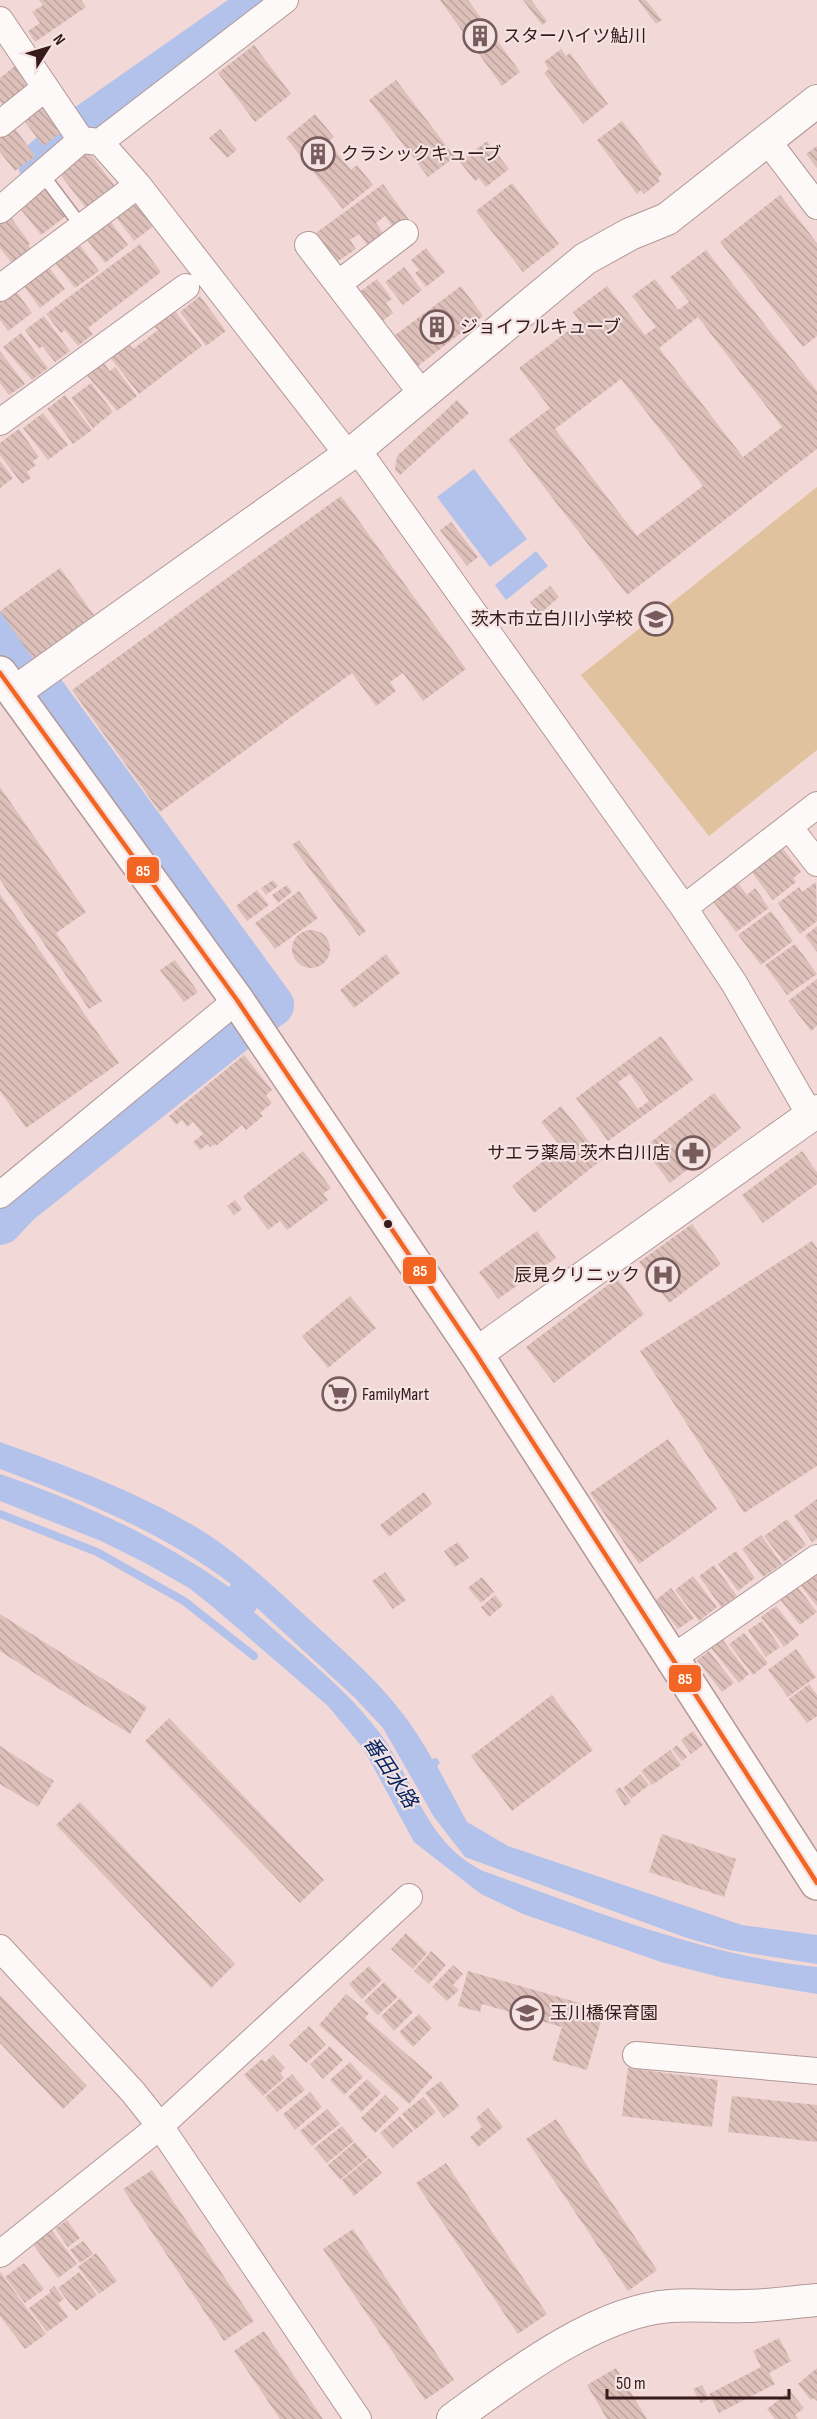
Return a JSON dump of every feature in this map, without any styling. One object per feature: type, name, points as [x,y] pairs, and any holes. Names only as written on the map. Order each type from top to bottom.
[{"type":"main road","points":[[6,685],[247,1014],[476,1354],[674,1657],[817,1883]]},
{"type":"street","points":[[0,210],[83,137],[285,0]]},
{"type":"street","points":[[0,20],[45,88],[83,137],[138,185],[352,452],[684,908],[734,983],[814,1113],[476,1354]]},
{"type":"street","points":[[0,124],[45,88]]},
{"type":"street","points":[[6,685],[352,452],[585,259],[630,234],[667,219],[817,101]]},
{"type":"street","points":[[766,140],[817,206]]},
{"type":"street","points":[[0,288],[138,185]]},
{"type":"street","points":[[338,284],[405,233]]},
{"type":"street","points":[[309,245],[422,394]]},
{"type":"street","points":[[0,422],[186,287]]},
{"type":"street","points":[[684,908],[817,805]]},
{"type":"street","points":[[789,827],[817,863]]},
{"type":"street","points":[[0,1195],[247,1014]]},
{"type":"street","points":[[674,1657],[817,1558]]},
{"type":"street","points":[[0,2254],[160,2126],[409,1897]]},
{"type":"street","points":[[0,1948],[133,2092],[160,2126],[358,2419]]},
{"type":"street","points":[[636,2055],[817,2071]]},
{"type":"street","points":[[453,2419],[502,2383],[570,2340],[627,2316],[669,2306],[745,2307],[817,2300]]},
{"type":"lane","points":[[42,174],[82,226]]},
{"type":"shaded area","points":[[817,487],[817,750],[709,836],[581,675]]},
{"type":"water","points":[[474,469],[527,539],[490,567],[437,497]]},
{"type":"water","points":[[536,551],[548,566],[506,600],[495,585]]},
{"type":"water","name":"番田水路","points":[[0,1442],[75,1470],[149,1502],[196,1527],[246,1563],[355,1661],[383,1690],[409,1722],[432,1759],[437,1758],[440,1763],[437,1766],[467,1822],[508,1846],[742,1925],[817,1935],[817,1964],[729,1950],[687,1938],[465,1857],[434,1817],[383,1728],[355,1698],[257,1608],[254,1612],[320,1669],[366,1715],[392,1751],[434,1827],[463,1859],[483,1871],[689,1942],[774,1961],[817,1967],[817,1994],[723,1978],[661,1962],[523,1914],[481,1894],[414,1842],[363,1748],[328,1706],[189,1588],[101,1541],[0,1501],[0,1474],[119,1522],[175,1552],[229,1587],[231,1584],[149,1532],[90,1505],[0,1469]]},
{"type":"building","points":[[39,0],[81,0],[86,7],[35,42],[28,31],[40,23],[32,12],[43,5]]},
{"type":"building","name":"スターハイツ鮎川","points":[[440,0],[468,0],[520,72],[502,86]]},
{"type":"building","points":[[523,0],[531,0],[547,21],[542,25]]},
{"type":"building","points":[[638,0],[646,0],[662,20],[656,24]]},
{"type":"building","points":[[254,45],[291,94],[255,122],[218,73]]},
{"type":"building","points":[[561,49],[566,56],[570,53],[608,104],[583,124],[544,73],[549,69],[544,62]]},
{"type":"building","points":[[15,66],[30,86],[5,105],[0,102],[0,78]]},
{"type":"building","points":[[396,80],[455,157],[428,177],[369,100]]},
{"type":"building","points":[[42,102],[63,131],[43,146],[22,118]]},
{"type":"building","name":"クラシックキューブ","points":[[315,114],[334,137],[328,142],[351,170],[357,165],[373,185],[343,209],[286,138]]},
{"type":"building","points":[[622,121],[662,174],[658,178],[660,181],[644,194],[641,190],[637,194],[597,140]]},
{"type":"building","points":[[14,127],[35,156],[15,171],[0,152],[0,138]]},
{"type":"building","points":[[220,129],[237,150],[227,158],[209,138]]},
{"type":"building","points":[[487,141],[509,169],[486,187],[479,178],[475,181],[460,162]]},
{"type":"building","points":[[817,146],[817,168],[806,154]]},
{"type":"building","points":[[88,151],[118,190],[89,212],[59,173]]},
{"type":"building","points":[[512,183],[559,244],[523,272],[476,211]]},
{"type":"building","points":[[383,184],[409,220],[395,230],[385,216],[376,223],[384,234],[368,246],[359,234],[350,240],[356,249],[334,264],[313,235]]},
{"type":"building","points":[[45,188],[66,216],[41,235],[19,207]]},
{"type":"building","points":[[780,195],[817,243],[817,336],[803,347],[720,242]]},
{"type":"building","points":[[135,196],[156,224],[134,241],[113,213]]},
{"type":"building","points":[[9,215],[30,243],[28,245],[35,254],[16,268],[0,248],[0,221]]},
{"type":"building","points":[[108,218],[128,245],[105,263],[84,236]]},
{"type":"building","points":[[77,241],[99,271],[75,288],[53,260]]},
{"type":"building","points":[[140,244],[161,272],[88,328],[93,334],[78,346],[65,330],[61,333],[46,314]]},
{"type":"building","points":[[426,248],[445,272],[426,287],[415,273],[419,270],[411,260]]},
{"type":"building","points":[[706,250],[817,391],[817,449],[627,595],[508,440],[550,408],[519,368],[580,322],[573,312],[607,286],[645,335],[656,327],[632,296],[655,279],[678,310],[689,302],[670,277]],"holes":[[[698,317],[782,427],[743,457],[659,348]],[[621,379],[703,486],[637,536],[555,429]]]},
{"type":"building","points":[[45,262],[65,289],[40,308],[20,281]]},
{"type":"building","points":[[404,267],[422,290],[403,305],[385,282]]},
{"type":"building","points":[[377,279],[392,299],[386,303],[393,313],[380,323],[358,293]]},
{"type":"building","name":"ジョイフルキューブ","points":[[461,286],[483,316],[414,369],[391,338]]},
{"type":"building","points":[[13,287],[32,313],[8,331],[0,320],[0,297]]},
{"type":"building","points":[[200,296],[226,331],[206,346],[180,312]]},
{"type":"building","points":[[175,311],[202,346],[139,394],[109,356],[128,343],[133,349],[158,330],[154,326]]},
{"type":"building","points":[[44,316],[70,351],[55,362],[42,346],[39,349],[25,330]]},
{"type":"building","points":[[21,333],[48,368],[32,380],[3,347]]},
{"type":"building","points":[[0,351],[25,384],[9,395],[0,383]]},
{"type":"building","points":[[102,361],[110,371],[115,367],[137,396],[117,411],[85,373]]},
{"type":"building","points":[[91,383],[113,412],[93,428],[71,398]]},
{"type":"building","points":[[65,395],[92,430],[73,444],[47,409]]},
{"type":"building","points":[[457,400],[469,413],[400,475],[395,470],[397,456]]},
{"type":"building","points":[[43,413],[68,445],[48,460],[23,428]]},
{"type":"building","points":[[19,429],[39,457],[33,461],[36,465],[27,472],[31,478],[22,484],[0,455],[0,443]]},
{"type":"building","points":[[0,461],[13,478],[0,488]]},
{"type":"building","points":[[341,496],[466,669],[423,701],[403,673],[390,682],[396,691],[376,706],[352,673],[160,812],[72,690]]},
{"type":"building","points":[[451,522],[478,557],[467,566],[440,530]]},
{"type":"building","points":[[60,568],[94,615],[33,659],[0,611]]},
{"type":"building","points":[[550,586],[559,597],[540,614],[530,602]]},
{"type":"building","points":[[0,787],[86,912],[56,933],[102,1001],[89,1009],[0,880]]},
{"type":"building","points":[[299,840],[366,931],[359,936],[292,845]]},
{"type":"building","points":[[781,846],[801,872],[793,878],[796,882],[773,900],[750,870]]},
{"type":"building","points":[[273,880],[278,886],[266,895],[261,888]]},
{"type":"building","points":[[737,882],[747,895],[755,888],[769,908],[736,932],[712,900]]},
{"type":"building","points":[[816,882],[817,921],[800,934],[778,903],[799,887],[802,892]]},
{"type":"building","points":[[287,885],[292,892],[278,903],[272,895]]},
{"type":"building","points":[[257,890],[269,905],[247,921],[236,906]]},
{"type":"building","points":[[299,891],[318,918],[275,949],[255,923]]},
{"type":"building","points":[[0,894],[119,1063],[26,1128],[0,1091]]},
{"type":"building","points":[[771,911],[793,941],[761,965],[738,935]]},
{"type":"building","points":[[817,926],[817,952],[805,936]]},
{"type":"building","points":[[311,930],[324,936],[330,949],[324,962],[311,968],[298,962],[292,949],[298,936]]},
{"type":"building","points":[[795,944],[817,974],[787,995],[765,965]]},
{"type":"building","points":[[386,954],[400,973],[354,1008],[340,990]]},
{"type":"building","points":[[175,960],[198,992],[184,1002],[160,970]]},
{"type":"building","points":[[817,979],[817,1026],[811,1031],[788,1001]]},
{"type":"building","points":[[661,1036],[693,1080],[608,1141],[576,1098]],"holes":[[[630,1074],[649,1101],[638,1109],[618,1082]]]},
{"type":"building","points":[[244,1055],[272,1090],[266,1095],[272,1103],[260,1113],[263,1116],[246,1130],[242,1125],[216,1146],[215,1144],[210,1147],[208,1144],[200,1150],[193,1142],[203,1134],[193,1122],[187,1127],[182,1120],[176,1125],[169,1116]]},
{"type":"building","points":[[714,1093],[741,1128],[670,1183],[643,1148]]},
{"type":"building","points":[[561,1106],[603,1159],[534,1213],[512,1186],[561,1147],[541,1122]]},
{"type":"building","points":[[303,1151],[331,1188],[323,1194],[328,1200],[287,1230],[280,1221],[268,1230],[243,1196]]},
{"type":"building","points":[[802,1151],[817,1172],[817,1184],[763,1223],[742,1195]]},
{"type":"building","points":[[235,1200],[242,1209],[234,1215],[227,1206]]},
{"type":"building","points":[[692,1224],[721,1264],[669,1303],[639,1262]]},
{"type":"building","points":[[537,1231],[556,1258],[498,1299],[479,1272]]},
{"type":"building","points":[[812,1241],[817,1248],[817,1466],[744,1513],[640,1351]]},
{"type":"building","points":[[617,1278],[644,1314],[554,1383],[526,1347]]},
{"type":"building","points":[[350,1296],[376,1328],[328,1368],[302,1336]]},
{"type":"building","points":[[668,1439],[717,1509],[639,1564],[590,1493]]},
{"type":"building","points":[[424,1492],[432,1504],[389,1537],[380,1525]]},
{"type":"building","points":[[817,1499],[817,1539],[812,1542],[794,1516]]},
{"type":"building","points":[[787,1519],[806,1545],[784,1562],[764,1536]]},
{"type":"building","points":[[761,1535],[782,1564],[763,1577],[742,1549]]},
{"type":"building","points":[[458,1542],[469,1558],[455,1567],[444,1551]]},
{"type":"building","points":[[736,1551],[755,1578],[738,1591],[718,1564]]},
{"type":"building","points":[[714,1565],[737,1596],[721,1607],[699,1576]]},
{"type":"building","points":[[385,1572],[406,1600],[393,1609],[372,1581]]},
{"type":"building","points":[[817,1574],[817,1606],[801,1586]]},
{"type":"building","points":[[693,1576],[717,1607],[699,1621],[675,1590]]},
{"type":"building","points":[[482,1577],[494,1592],[481,1603],[468,1588]]},
{"type":"building","points":[[796,1585],[817,1612],[800,1625],[779,1598]]},
{"type":"building","points":[[671,1588],[694,1618],[678,1629],[656,1600]]},
{"type":"building","points":[[495,1595],[503,1605],[489,1617],[481,1607]]},
{"type":"building","points":[[776,1606],[799,1635],[784,1647],[761,1617]]},
{"type":"building","points":[[0,1614],[147,1707],[130,1734],[0,1651]]},
{"type":"building","points":[[762,1621],[780,1647],[766,1657],[748,1630]]},
{"type":"building","points":[[744,1633],[768,1663],[753,1675],[729,1644]]},
{"type":"building","points":[[722,1639],[749,1674],[739,1683],[711,1648]]},
{"type":"building","points":[[796,1649],[816,1677],[788,1697],[768,1670]]},
{"type":"building","points":[[709,1651],[734,1683],[722,1692],[697,1660]]},
{"type":"building","points":[[809,1684],[817,1695],[817,1716],[807,1723],[789,1699]]},
{"type":"building","points":[[552,1695],[593,1750],[512,1811],[471,1756]]},
{"type":"building","points":[[169,1718],[324,1880],[300,1903],[145,1741]]},
{"type":"building","points":[[693,1731],[703,1745],[691,1754],[681,1740]]},
{"type":"building","points":[[677,1745],[687,1757],[682,1761],[672,1749]]},
{"type":"building","points":[[0,1746],[54,1781],[38,1807],[0,1784]]},
{"type":"building","points":[[670,1750],[681,1765],[652,1785],[641,1771]]},
{"type":"building","points":[[640,1774],[649,1785],[631,1799],[623,1788]]},
{"type":"building","points":[[620,1787],[631,1802],[625,1806],[615,1791]]},
{"type":"building","points":[[80,1802],[235,1964],[211,1988],[56,1825]]},
{"type":"building","points":[[662,1834],[736,1859],[724,1897],[649,1872]]},
{"type":"building","points":[[406,1933],[427,1953],[413,1969],[391,1949]]},
{"type":"building","points":[[431,1951],[446,1965],[429,1984],[414,1971]]},
{"type":"building","points":[[453,1965],[463,1974],[453,1985],[459,1990],[447,2001],[432,1987]]},
{"type":"building","points":[[369,1966],[382,1980],[362,1999],[349,1984]]},
{"type":"building","points":[[468,1971],[604,2010],[587,2070],[552,2060],[562,2027],[482,2004],[480,2012],[458,2006]]},
{"type":"building","points":[[384,1982],[398,1997],[378,2015],[364,2001]]},
{"type":"building","points":[[346,1994],[369,2013],[365,2018],[433,2077],[409,2104],[319,2025]]},
{"type":"building","points":[[0,1995],[87,2086],[63,2109],[0,2043]]},
{"type":"building","points":[[400,1998],[413,2012],[394,2031],[381,2016]]},
{"type":"building","points":[[419,2014],[432,2028],[413,2047],[399,2032]]},
{"type":"building","points":[[309,2026],[326,2045],[306,2063],[289,2045]]},
{"type":"building","points":[[330,2046],[343,2060],[323,2079],[310,2064]]},
{"type":"building","points":[[273,2055],[285,2068],[280,2073],[284,2078],[263,2096],[244,2075],[262,2059],[265,2062]]},
{"type":"building","points":[[350,2062],[363,2077],[344,2095],[330,2080]]},
{"type":"building","points":[[628,2068],[718,2080],[712,2127],[622,2116]]},
{"type":"building","points":[[292,2074],[305,2090],[277,2112],[265,2097]]},
{"type":"building","points":[[367,2079],[381,2093],[361,2112],[348,2097]]},
{"type":"building","points":[[441,2081],[459,2106],[444,2118],[425,2093]]},
{"type":"building","points":[[310,2092],[322,2107],[295,2130],[283,2114]]},
{"type":"building","points":[[385,2095],[399,2109],[375,2133],[361,2118]]},
{"type":"building","points":[[732,2096],[817,2105],[817,2142],[728,2132]]},
{"type":"building","points":[[423,2097],[436,2112],[415,2130],[402,2114]]},
{"type":"building","points":[[488,2108],[503,2127],[478,2147],[470,2137],[482,2127],[476,2118]]},
{"type":"building","points":[[327,2109],[340,2124],[312,2146],[300,2131]]},
{"type":"building","points":[[400,2116],[413,2131],[393,2148],[380,2133]]},
{"type":"building","points":[[556,2119],[657,2270],[628,2291],[526,2139]]},
{"type":"building","points":[[342,2126],[354,2141],[327,2163],[314,2148]]},
{"type":"building","points":[[355,2142],[368,2157],[340,2180],[328,2165]]},
{"type":"building","points":[[369,2158],[382,2173],[354,2196],[342,2180]]},
{"type":"building","points":[[446,2163],[547,2314],[518,2334],[416,2183]]},
{"type":"building","points":[[152,2170],[254,2321],[224,2341],[123,2189]]},
{"type":"building","points":[[67,2220],[80,2238],[68,2247],[55,2229]]},
{"type":"building","points":[[51,2229],[77,2264],[58,2278],[32,2243]]},
{"type":"building","points":[[353,2229],[454,2380],[425,2400],[323,2249]]},
{"type":"building","points":[[83,2241],[93,2254],[80,2263],[70,2250]]},
{"type":"building","points":[[96,2253],[117,2281],[99,2294],[78,2267]]},
{"type":"building","points":[[24,2263],[44,2289],[25,2303],[5,2277]]},
{"type":"building","points":[[0,2272],[46,2334],[25,2349],[0,2316]]},
{"type":"building","points":[[79,2272],[97,2295],[76,2311],[58,2288]]},
{"type":"building","points":[[54,2286],[64,2299],[58,2303],[68,2317],[47,2332],[29,2308],[51,2292],[49,2290]]},
{"type":"building","points":[[264,2331],[323,2419],[280,2419],[234,2351]]},
{"type":"building","points":[[779,2338],[791,2361],[769,2373],[775,2384],[719,2413],[709,2394],[761,2367],[753,2351]]},
{"type":"building","points":[[616,2368],[647,2419],[607,2419],[587,2385]]},
{"type":"building","points":[[817,2368],[817,2401],[814,2398],[811,2400],[798,2384]]},
{"type":"building","points":[[702,2385],[709,2399],[701,2403],[693,2389]]},
{"type":"building","points":[[790,2391],[804,2408],[795,2415],[798,2419],[775,2419],[767,2409]]},
{"type":"waterway","points":[[255,0],[259,5],[265,1]]},
{"type":"waterway","points":[[40,164],[68,139],[259,5]]},
{"type":"waterway","points":[[0,633],[272,1005],[233,1033],[19,1203],[0,1223]]},
{"type":"waterway","points":[[0,1514],[97,1552],[184,1601],[254,1656]]},
{"type":"transit line","name":"85","points":[[0,673],[237,1000],[476,1354],[817,1883]]},
{"type":"place","name":"スターハイツ鮎川","points":[[480,36]]},
{"type":"place","name":"クラシックキューブ","points":[[318,154]]},
{"type":"place","name":"ジョイフルキューブ","points":[[437,327]]},
{"type":"place","name":"茨木市立白川小学校","points":[[656,619]]},
{"type":"place","name":"サエラ薬局 茨木白川店","points":[[693,1153]]},
{"type":"place","name":"辰見クリニック","points":[[663,1275]]},
{"type":"place","name":"FamilyMart","points":[[339,1394]]},
{"type":"place","name":"玉川橋保育園","points":[[527,2013]]}]
